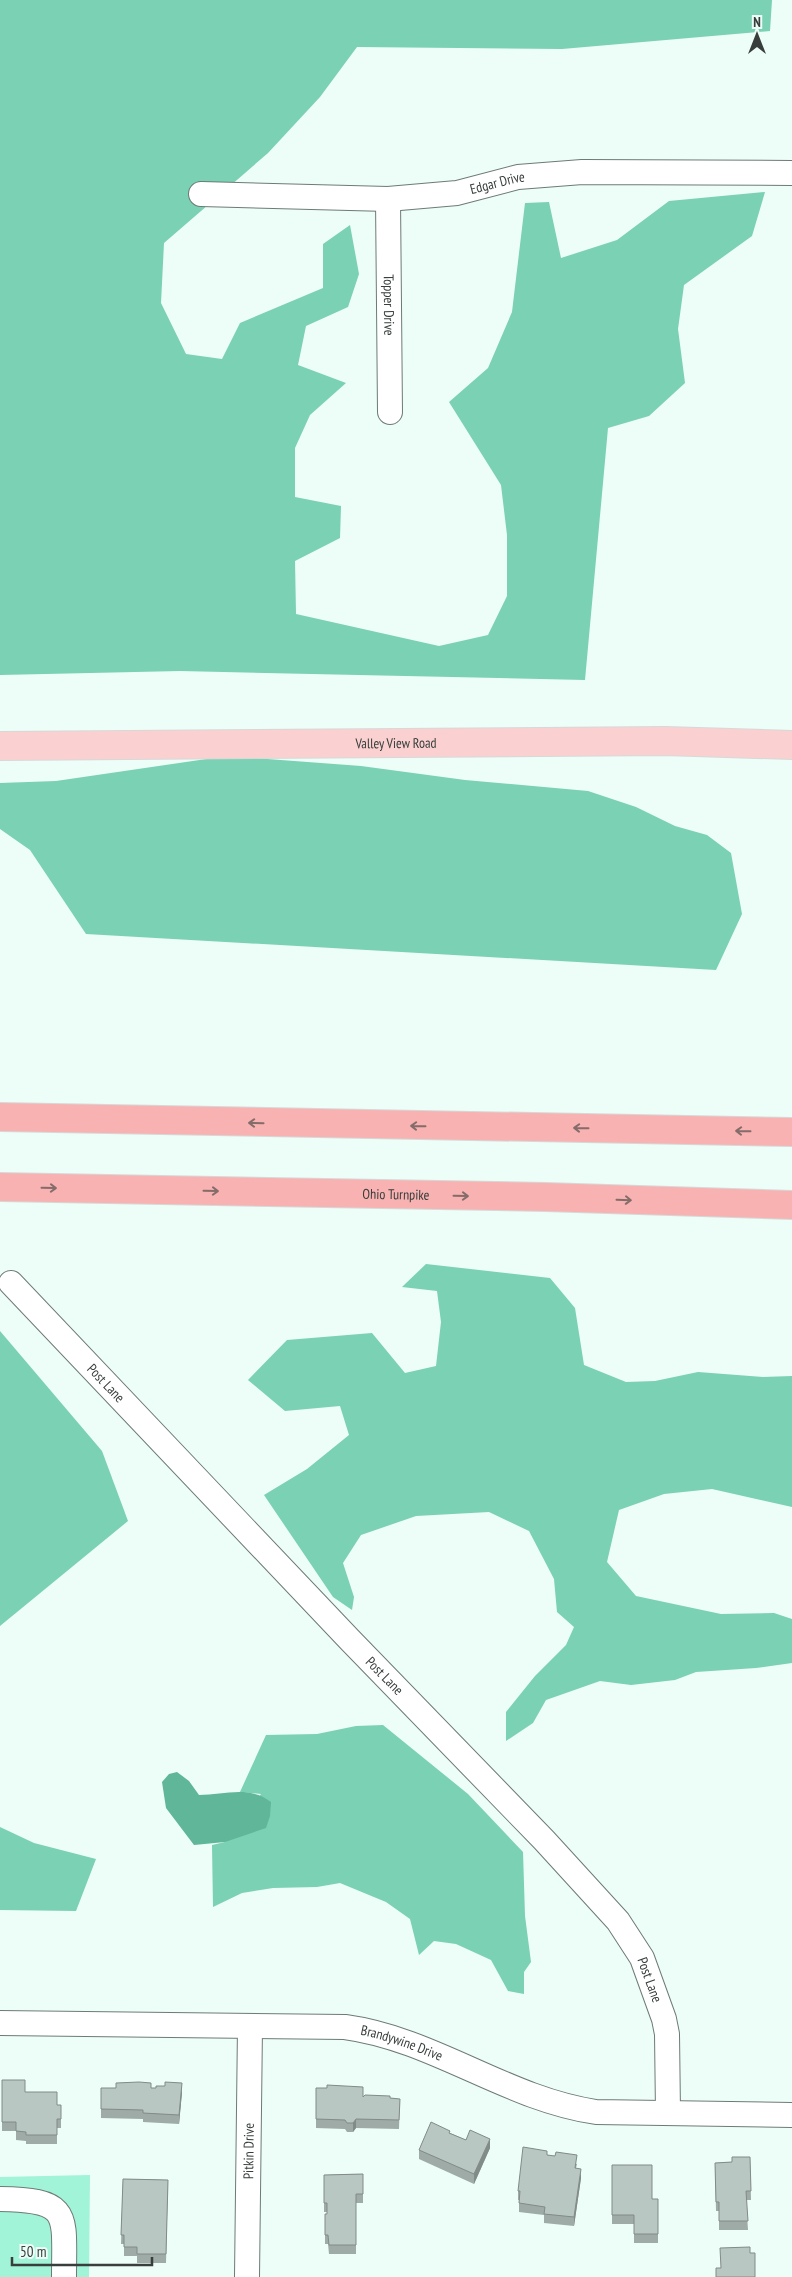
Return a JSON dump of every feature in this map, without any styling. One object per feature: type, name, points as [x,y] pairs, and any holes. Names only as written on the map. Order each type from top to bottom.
[{"type":"highway","points":[[0,1117],[792,1132]]},
{"type":"highway","name":"Ohio Turnpike","points":[[0,1187],[545,1197],[792,1205]]},
{"type":"main road","name":"Valley View Road","points":[[0,746],[655,741],[792,745]]},
{"type":"street","name":"Edgar Drive","points":[[201,194],[388,199],[457,193],[518,177],[582,172],[792,173]]},
{"type":"street","name":"Topper Drive","points":[[388,199],[390,412]]},
{"type":"street","name":"Post Lane","points":[[10,1283],[348,1639],[544,1840],[618,1921],[642,1958],[664,2019],[668,2114]]},
{"type":"street","name":"Brandywine Drive","points":[[0,2023],[346,2027],[373,2030],[426,2048],[534,2097],[570,2108],[596,2112],[792,2115]]},
{"type":"street","name":"Pitkin Drive","points":[[247,2277],[250,2026]]},
{"type":"street","points":[[0,2199],[33,2199],[52,2206],[60,2214],[64,2229],[64,2277]]},
{"type":"shaded area","points":[[0,0],[772,0],[770,31],[562,49],[357,47],[320,97],[268,153],[164,243],[161,303],[186,354],[222,359],[240,323],[323,288],[323,244],[350,225],[359,274],[348,307],[306,326],[298,365],[346,383],[310,415],[295,448],[295,497],[341,506],[340,538],[295,561],[296,614],[439,646],[488,635],[507,596],[507,535],[501,485],[449,402],[488,368],[512,312],[525,203],[549,202],[561,258],[617,240],[669,201],[765,192],[752,236],[684,285],[678,329],[685,383],[649,416],[608,428],[585,680],[180,671],[0,675]]},
{"type":"shaded area","points":[[227,756],[361,766],[465,780],[588,791],[636,807],[675,826],[707,835],[731,853],[742,914],[716,970],[86,934],[30,850],[0,829],[0,783],[56,781]]},
{"type":"shaded area","points":[[426,1264],[550,1278],[575,1308],[584,1365],[626,1382],[655,1381],[698,1372],[763,1377],[792,1376],[792,1507],[712,1489],[664,1494],[619,1510],[607,1562],[636,1596],[721,1614],[774,1613],[792,1619],[792,1663],[756,1668],[696,1672],[675,1680],[631,1685],[600,1681],[546,1700],[533,1723],[506,1741],[506,1712],[535,1676],[566,1645],[574,1627],[557,1612],[554,1579],[529,1531],[489,1512],[416,1516],[361,1535],[343,1563],[354,1597],[352,1610],[333,1597],[264,1495],[307,1469],[349,1435],[340,1406],[285,1411],[248,1380],[287,1340],[372,1333],[405,1373],[436,1366],[441,1322],[437,1291],[402,1287]]},
{"type":"shaded area","points":[[0,1331],[102,1451],[128,1521],[0,1626]]},
{"type":"shaded area","points":[[383,1725],[468,1794],[523,1852],[525,1916],[531,1962],[524,1972],[524,1994],[508,1991],[491,1960],[456,1944],[434,1941],[419,1955],[410,1919],[386,1902],[340,1883],[317,1887],[273,1888],[242,1893],[213,1907],[212,1845],[225,1842],[261,1794],[240,1792],[266,1735],[317,1734],[356,1726]]},
{"type":"shaded area","points":[[177,1772],[189,1781],[199,1795],[245,1792],[263,1797],[271,1802],[270,1816],[266,1828],[225,1842],[194,1845],[166,1808],[162,1782],[169,1774]]},
{"type":"shaded area","points":[[0,1827],[34,1843],[96,1859],[76,1911],[0,1910]]},
{"type":"shaded area","points":[[90,2175],[89,2277],[0,2277],[0,2177]]},
{"type":"building","points":[[2,2080],[25,2080],[25,2092],[57,2092],[57,2105],[61,2105],[61,2119],[57,2119],[57,2135],[26,2135],[26,2132],[16,2131],[16,2122],[2,2122]]},
{"type":"building","points":[[165,2082],[182,2083],[179,2115],[143,2113],[143,2110],[101,2109],[101,2088],[116,2088],[116,2083],[151,2083],[151,2088],[165,2086]]},
{"type":"building","points":[[327,2085],[363,2087],[363,2097],[365,2095],[390,2096],[390,2098],[400,2099],[399,2120],[356,2119],[353,2123],[347,2123],[345,2120],[316,2119],[316,2088],[327,2088]]},
{"type":"building","points":[[431,2122],[450,2131],[449,2133],[466,2140],[470,2130],[490,2139],[474,2174],[419,2150]]},
{"type":"building","points":[[523,2147],[547,2151],[547,2155],[555,2156],[556,2152],[577,2155],[575,2168],[581,2169],[574,2217],[544,2214],[545,2207],[519,2203],[520,2191],[518,2191]]},
{"type":"building","points":[[732,2157],[750,2157],[751,2191],[746,2191],[748,2221],[719,2221],[719,2202],[716,2202],[715,2163],[732,2162]]},
{"type":"building","points":[[612,2165],[652,2165],[652,2199],[658,2199],[658,2234],[634,2234],[634,2215],[612,2215]]},
{"type":"building","points":[[363,2174],[363,2194],[356,2194],[356,2245],[329,2245],[328,2235],[325,2235],[327,2203],[324,2203],[324,2175]]},
{"type":"building","points":[[123,2179],[168,2180],[166,2254],[137,2254],[137,2247],[124,2247],[124,2235],[121,2235]]},
{"type":"building","points":[[750,2247],[750,2253],[755,2253],[755,2277],[716,2277],[716,2268],[721,2268],[720,2248]]}]
